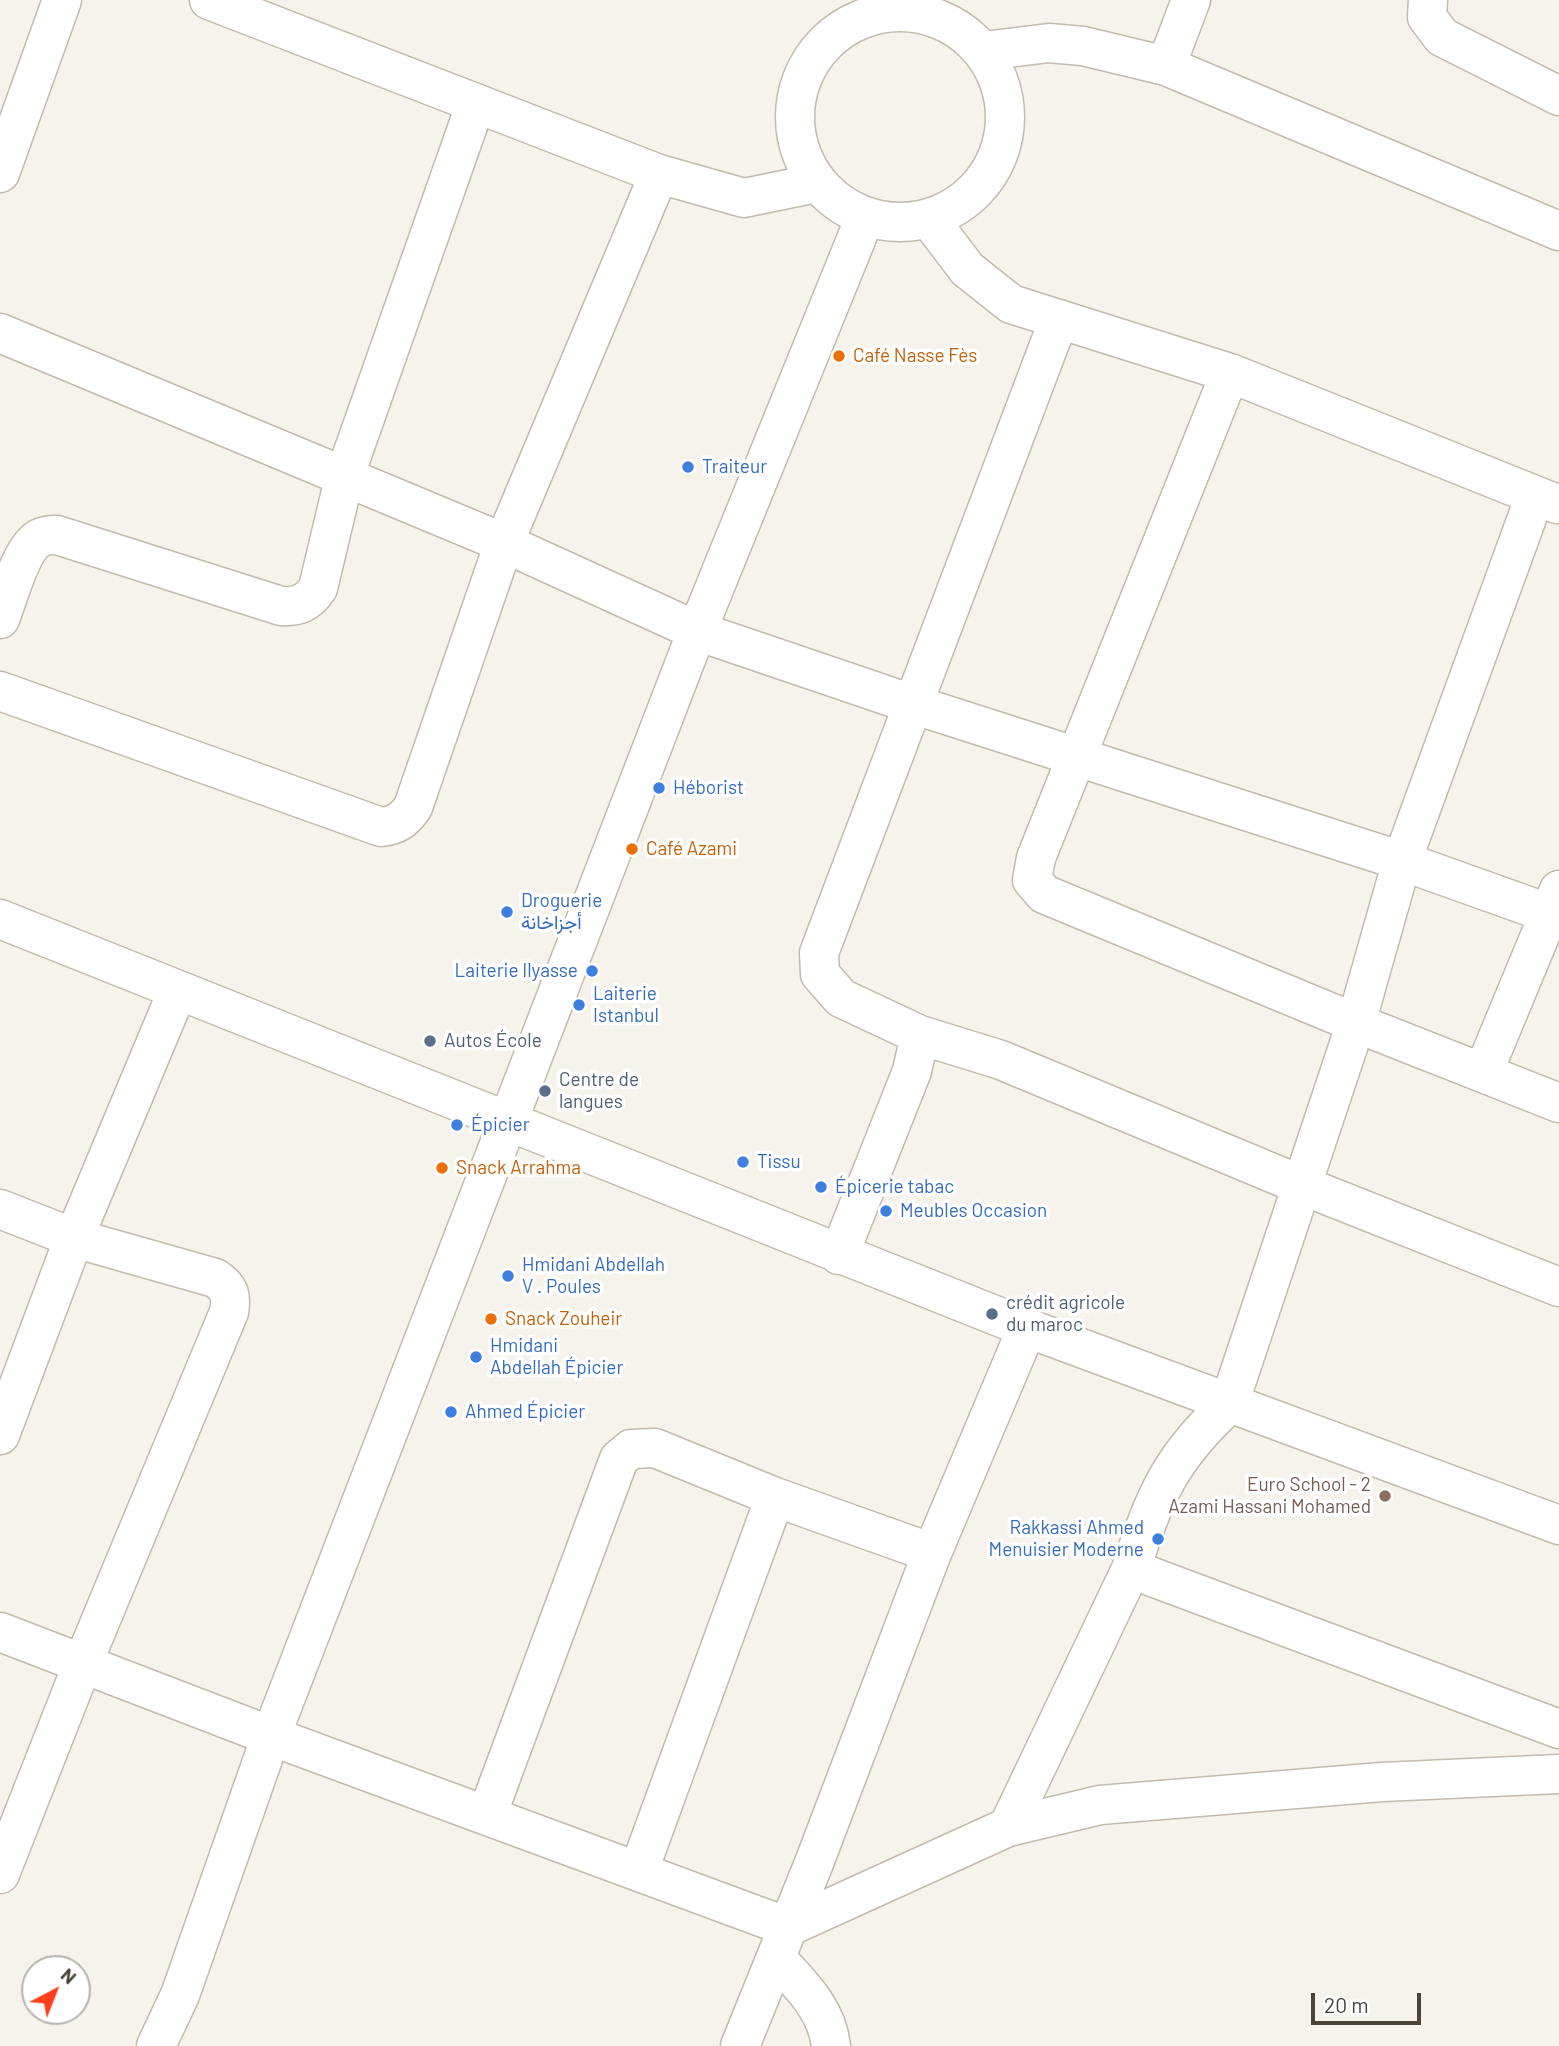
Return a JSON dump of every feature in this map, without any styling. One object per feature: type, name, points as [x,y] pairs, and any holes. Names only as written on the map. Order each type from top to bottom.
[{"type":"street","points":[[0,173],[62,0]]},
{"type":"street","points":[[209,0],[659,174],[744,198],[817,183]]},
{"type":"street","points":[[1166,66],[1191,0]]},
{"type":"street","points":[[1428,0],[1427,17],[1442,37],[1559,96]]},
{"type":"street","points":[[906,6],[955,12],[984,51],[1003,88],[1006,129],[994,169],[967,200],[930,220],[888,223],[864,220],[817,183],[798,146],[795,104],[807,65],[834,33],[871,15],[906,6]]},
{"type":"street","points":[[984,51],[1049,43],[1071,45],[1166,66],[1559,231]]},
{"type":"street","points":[[0,619],[29,549],[42,537],[57,535],[281,606],[295,607],[306,602],[318,588],[345,475],[476,103]]},
{"type":"street","points":[[0,691],[381,827],[394,825],[405,818],[413,807],[504,543],[659,174]]},
{"type":"street","points":[[156,2046],[180,1995],[271,1736],[697,631],[864,220]]},
{"type":"street","points":[[930,220],[967,269],[987,288],[1011,304],[1230,373],[1547,500],[1402,861],[1356,1023],[1229,1405],[1199,1432],[1163,1482],[1147,1517],[1131,1569],[1008,1828]]},
{"type":"street","points":[[1059,319],[819,953],[820,974],[841,998],[920,1035],[1001,1060],[1301,1185],[1559,1287]]},
{"type":"street","points":[[0,333],[345,475],[504,543],[697,631],[912,705],[1402,861],[1556,907],[1483,1073]]},
{"type":"street","points":[[1230,373],[1032,871],[1032,880],[1044,894],[1356,1023],[1559,1103]]},
{"type":"street","points":[[0,919],[839,1255],[1229,1405],[1559,1525]]},
{"type":"street","points":[[0,1435],[74,1238],[177,992]]},
{"type":"street","points":[[839,1255],[912,1071],[920,1035]]},
{"type":"street","points":[[0,1209],[74,1238],[215,1278],[224,1284],[232,1299],[0,1874]]},
{"type":"street","points":[[740,2046],[932,1553],[1027,1328]]},
{"type":"street","points":[[487,1815],[619,1459],[631,1449],[655,1448],[775,1497],[932,1553]]},
{"type":"street","points":[[639,1870],[775,1497]]},
{"type":"street","points":[[1131,1569],[1559,1729]]},
{"type":"street","points":[[0,1632],[271,1736],[639,1870],[782,1942],[830,2031],[831,2046]]},
{"type":"street","points":[[782,1942],[1008,1828],[1100,1805],[1204,1794],[1559,1774]]},
{"type":"place","name":"Café Nasse Fès","points":[[839,356]]},
{"type":"place","name":"Traiteur","points":[[688,467]]},
{"type":"place","name":"Héborist","points":[[659,788]]},
{"type":"place","name":"Café Azami","points":[[632,849]]},
{"type":"place","name":"Droguerie أجزاخانة","points":[[507,912]]},
{"type":"place","name":"Laiterie Ilyasse","points":[[592,971]]},
{"type":"place","name":"Laiterie Istanbul","points":[[579,1005]]},
{"type":"place","name":"Autos École","points":[[430,1041]]},
{"type":"place","name":"Centre de langues","points":[[545,1091]]},
{"type":"place","name":"Épicier","points":[[457,1125]]},
{"type":"place","name":"Tissu","points":[[743,1162]]},
{"type":"place","name":"Snack Arrahma","points":[[442,1168]]},
{"type":"place","name":"Épicerie tabac","points":[[821,1187]]},
{"type":"place","name":"Meubles Occasion","points":[[886,1211]]},
{"type":"place","name":"Hmidani Abdellah V . Poules","points":[[508,1276]]},
{"type":"place","name":"crédit agricole du maroc","points":[[992,1314]]},
{"type":"place","name":"Snack Zouheir","points":[[491,1319]]},
{"type":"place","name":"Hmidani Abdellah Épicier","points":[[476,1357]]},
{"type":"place","name":"Ahmed Épicier","points":[[451,1412]]},
{"type":"place","name":"Euro School - 2 Azami Hassani Mohamed","points":[[1385,1496]]},
{"type":"place","name":"Rakkassi Ahmed Menuisier Moderne","points":[[1158,1539]]}]
